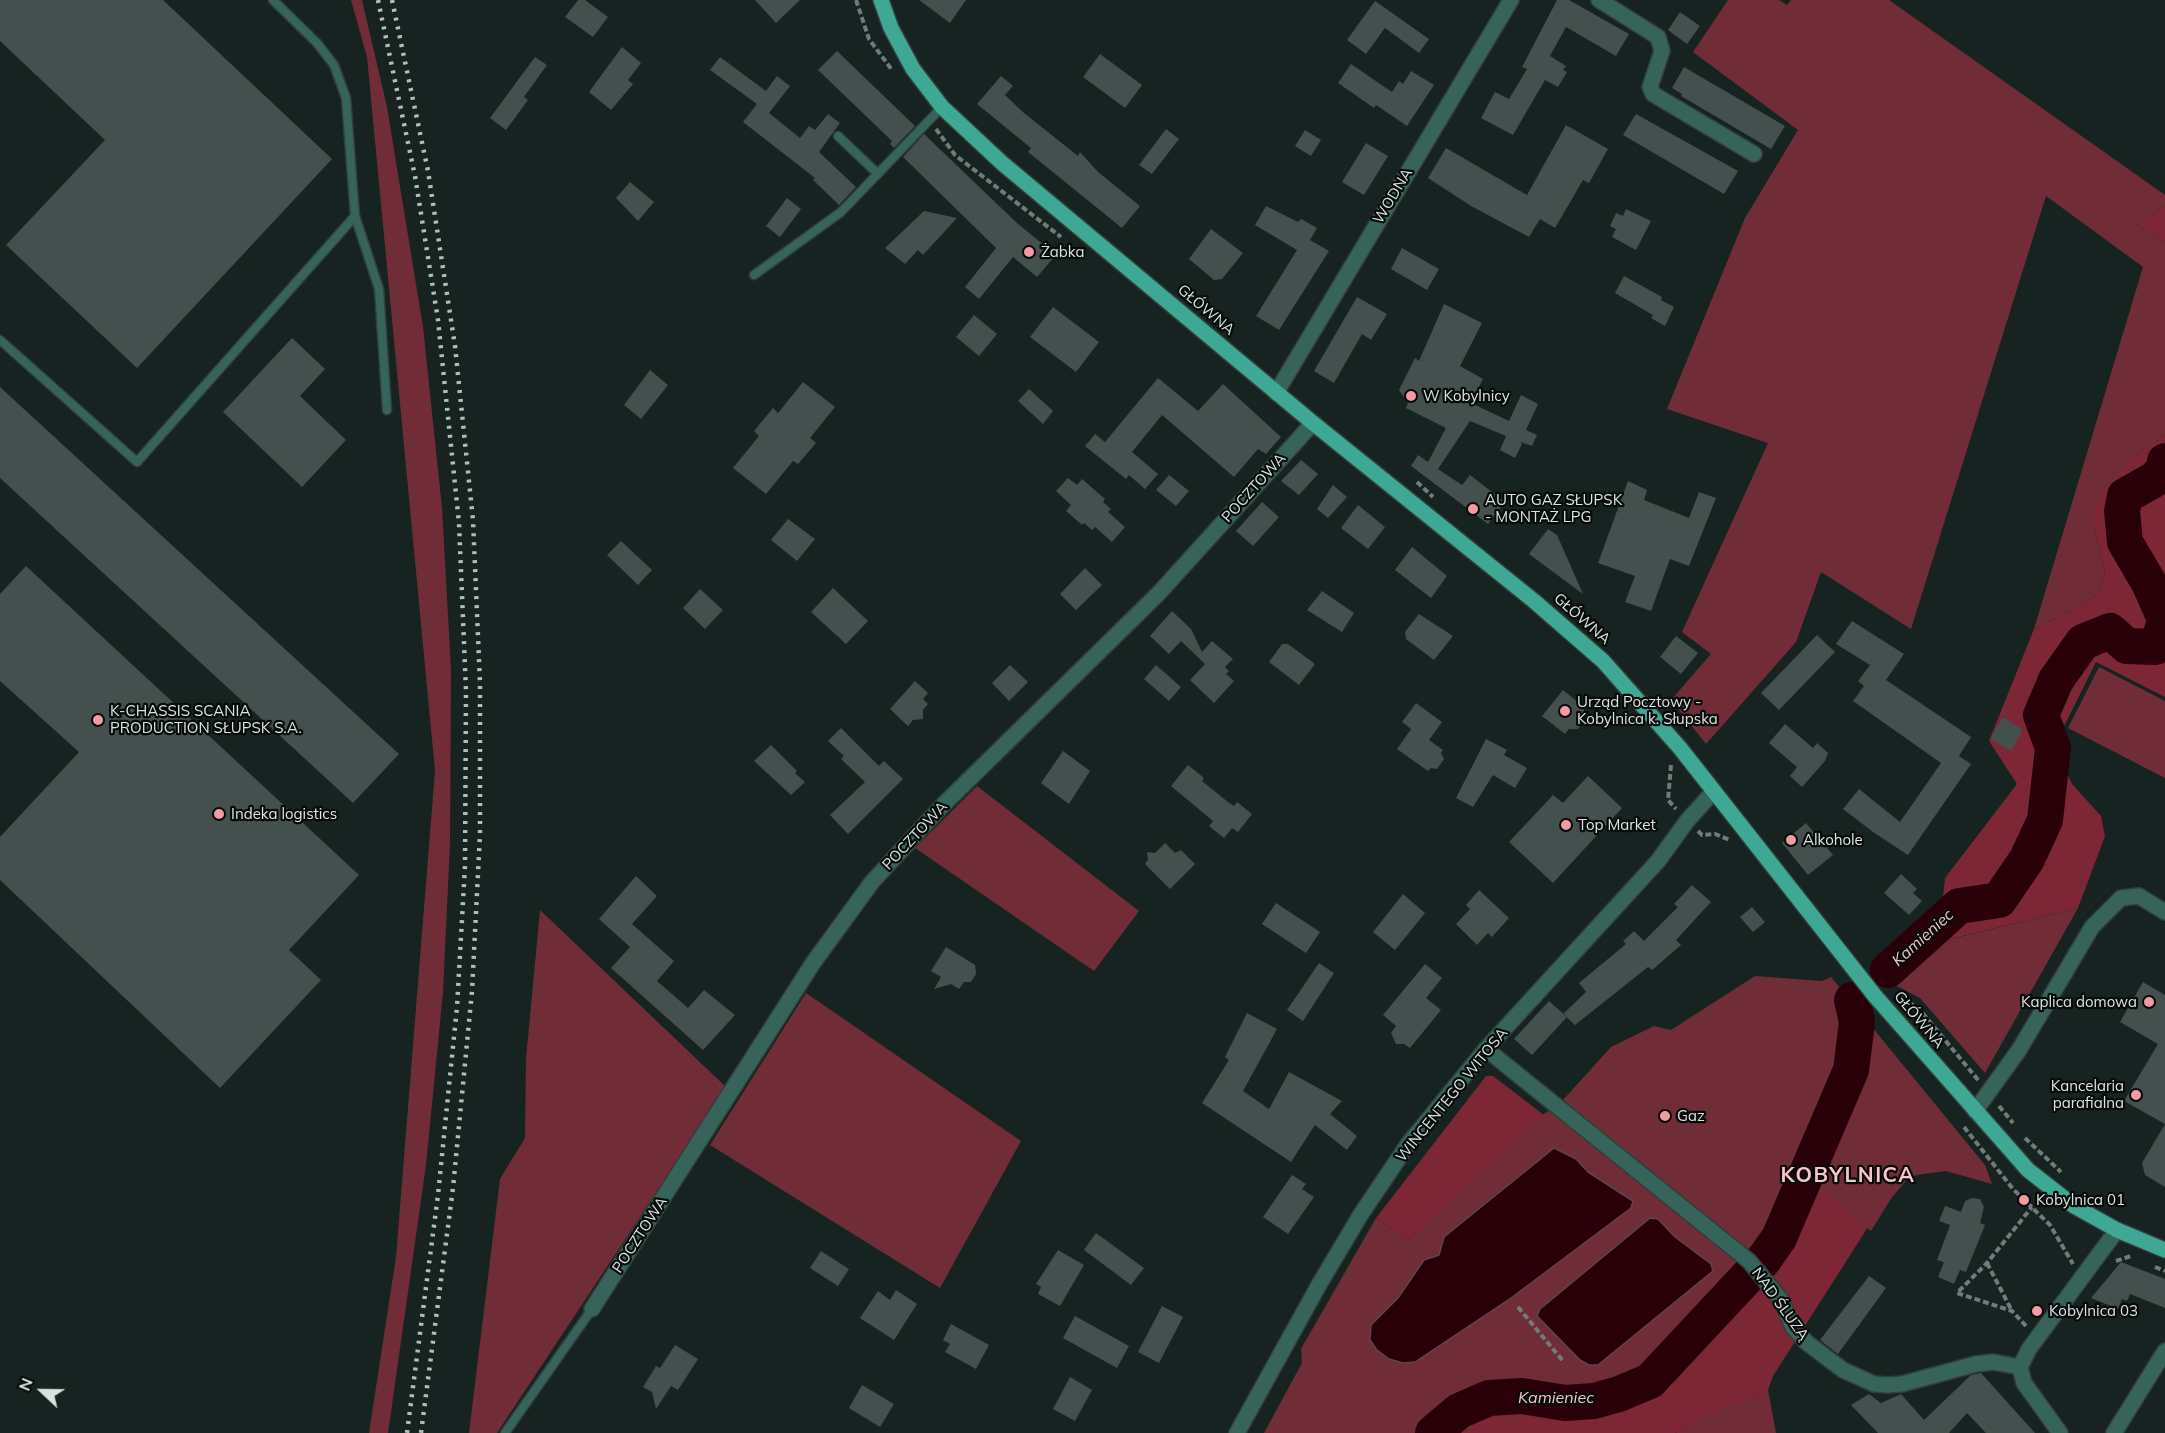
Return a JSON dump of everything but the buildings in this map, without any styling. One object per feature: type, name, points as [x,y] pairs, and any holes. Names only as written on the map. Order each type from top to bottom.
[{"type":"main road","name":"GŁÓWNA","points":[[881,0],[891,28],[913,69],[942,106],[1002,163],[1312,423],[1534,601],[1603,661],[1646,707],[1714,790],[1875,996],[2028,1170],[2074,1206],[2117,1230],[2165,1250]]},
{"type":"street","name":"WODNA","points":[[1276,393],[1511,0]]},
{"type":"street","points":[[1599,0],[1658,37],[1662,51],[1650,87],[1653,94],[1754,154]]},
{"type":"street","name":"POCZTOWA","points":[[592,1309],[813,963],[872,882],[943,805],[1159,592],[1312,423]]},
{"type":"street","name":"WINCENTEGO WITOSA","points":[[1237,1433],[1361,1214],[1409,1143],[1486,1049],[1658,861],[1687,821],[1714,790]]},
{"type":"street","points":[[1975,1111],[2019,1050],[2092,927],[2121,898],[2139,896],[2165,912]]},
{"type":"street","name":"NAD ŚLUZĄ","points":[[1486,1049],[1749,1261],[1781,1300],[1793,1327],[1806,1342],[1843,1370],[1874,1384],[1888,1385],[1902,1384],[1976,1364],[1993,1362],[2020,1367]]},
{"type":"street","points":[[2060,1433],[2024,1383],[2020,1367],[2038,1338],[2117,1230]]},
{"type":"street","points":[[2114,1433],[2165,1351]]},
{"type":"lane","points":[[273,0],[317,43],[334,65],[346,98],[355,216],[379,289],[387,410]]},
{"type":"lane","points":[[754,275],[841,212],[942,106]]},
{"type":"lane","points":[[838,136],[878,174]]},
{"type":"lane","points":[[0,339],[137,462],[355,216]]},
{"type":"lane","points":[[505,1433],[592,1309]]},
{"type":"path","points":[[1666,759],[1672,766],[1668,800],[1687,821]]},
{"type":"path","points":[[2012,1311],[1957,1293],[1987,1263],[2032,1208]]},
{"type":"path","points":[[1987,1263],[2012,1311],[2038,1338]]},
{"type":"path","points":[[1518,1307],[1563,1361]]},
{"type":"shaded area","points":[[351,0],[362,0],[387,107],[423,327],[442,508],[451,669],[450,843],[443,992],[426,1165],[388,1433],[369,1433],[396,1257],[435,771],[367,57]]},
{"type":"shaded area","points":[[1728,0],[1779,0],[1787,5],[1791,0],[1889,0],[2165,195],[2165,206],[2136,225],[2165,242],[2165,435],[2131,459],[2093,524],[2105,572],[2099,593],[2077,608],[2034,629],[2143,267],[2046,196],[1911,629],[1821,572],[1796,642],[1706,744],[1671,700],[1711,654],[1682,632],[1768,443],[1667,409],[1745,218],[1798,130],[1693,52]]},
{"type":"shaded area","points":[[2165,206],[2165,242],[2136,225]]},
{"type":"shaded area","points":[[2165,435],[2165,697],[2096,662],[2063,728],[2064,768],[2072,784],[2101,816],[2105,836],[2078,908],[1938,942],[1945,878],[2017,784],[1989,741],[2034,629],[2077,608],[2099,593],[2105,572],[2093,524],[2097,502],[2131,459]]},
{"type":"shaded area","points":[[2099,667],[2165,701],[2165,778],[2068,728]]},
{"type":"shaded area","points":[[977,786],[1139,911],[1094,971],[915,848]]},
{"type":"shaded area","points":[[1942,906],[1939,942],[2078,908],[1985,1073],[1920,998],[1897,986],[1876,960]]},
{"type":"shaded area","points":[[540,910],[726,1087],[497,1433],[469,1433],[500,1179],[525,1138],[526,1059]]},
{"type":"shaded area","points":[[1755,976],[1822,981],[1831,977],[1985,1165],[1992,1184],[1946,1171],[1916,1175],[1907,1180],[1892,1197],[1871,1231],[1804,1177],[1766,1247],[1745,1271],[1647,1376],[1610,1394],[1573,1398],[1522,1393],[1475,1396],[1422,1433],[1264,1433],[1302,1363],[1301,1349],[1376,1218],[1409,1240],[1540,1117],[1563,1100],[1611,1047],[1654,1026],[1671,1030]]},
{"type":"shaded area","points":[[806,993],[1021,1141],[940,1288],[710,1145]]},
{"type":"shaded area","points":[[1486,1076],[1493,1076],[1544,1115],[1409,1240],[1376,1218]]},
{"type":"shaded area","points":[[1554,1148],[1576,1159],[1588,1172],[1633,1201],[1631,1208],[1511,1298],[1415,1362],[1403,1363],[1389,1359],[1377,1350],[1370,1340],[1371,1325],[1398,1298],[1424,1260],[1439,1255],[1444,1237]]},
{"type":"shaded area","points":[[1804,1176],[1868,1227],[1773,1376],[1768,1390],[1761,1396],[1722,1410],[1675,1433],[1422,1433],[1475,1396],[1522,1393],[1573,1398],[1610,1394],[1647,1376],[1766,1247]]},
{"type":"shaded area","points":[[1650,1218],[1658,1219],[1675,1237],[1711,1264],[1713,1271],[1598,1365],[1589,1365],[1580,1360],[1537,1316],[1540,1309]]},
{"type":"shaded area","points":[[1768,1390],[1776,1433],[1675,1433],[1721,1410],[1761,1396]]},
{"type":"waterway","name":"Kamieniec","points":[[2165,461],[2164,469],[2155,479],[2125,496],[2122,511],[2125,542],[2149,583],[2165,619]]},
{"type":"waterway","name":"Kamieniec","points":[[1888,970],[1959,906],[1999,900],[2027,859],[2045,820],[2053,748],[2041,715],[2056,680],[2083,642],[2110,631],[2127,646],[2156,647],[2165,622]]},
{"type":"waterway","name":"Kamieniec","points":[[1762,1262],[1779,1238],[1851,1070],[1857,1022],[1852,1000]]},
{"type":"waterway","name":"Kamieniec","points":[[1433,1433],[1459,1411],[1489,1398],[1522,1396],[1565,1403],[1594,1401],[1619,1394],[1650,1381],[1749,1275]]},
{"type":"railway","points":[[378,0],[415,176],[438,320],[459,523],[466,691],[465,866],[457,1007],[438,1195],[407,1433]]},
{"type":"railway","points":[[392,0],[428,171],[455,346],[473,520],[480,683],[480,834],[472,991],[453,1188],[421,1433]]},
{"type":"place","name":"Żabka","points":[[1029,252]]},
{"type":"place","name":"W Kobylnicy","points":[[1411,396]]},
{"type":"place","name":"AUTO GAZ SŁUPSK - MONTAŻ LPG","points":[[1473,509]]},
{"type":"place","name":"Urząd Pocztowy - Kobylnica k. Słupska","points":[[1565,711]]},
{"type":"place","name":"K-CHASSIS SCANIA PRODUCTION SŁUPSK S.A.","points":[[98,720]]},
{"type":"place","name":"Indeka logistics","points":[[219,814]]},
{"type":"place","name":"Top Market","points":[[1566,825]]},
{"type":"place","name":"Alkohole","points":[[1791,840]]},
{"type":"place","name":"Kaplica domowa","points":[[2149,1002]]},
{"type":"place","name":"Kancelaria parafialna","points":[[2136,1095]]},
{"type":"place","name":"Gaz","points":[[1665,1116]]},
{"type":"place","name":"Kobylnica 01","points":[[2024,1200]]},
{"type":"place","name":"Kobylnica 03","points":[[2037,1311]]},
{"type":"district","name":"KOBYLNICA","points":[[1848,1176]]}]
